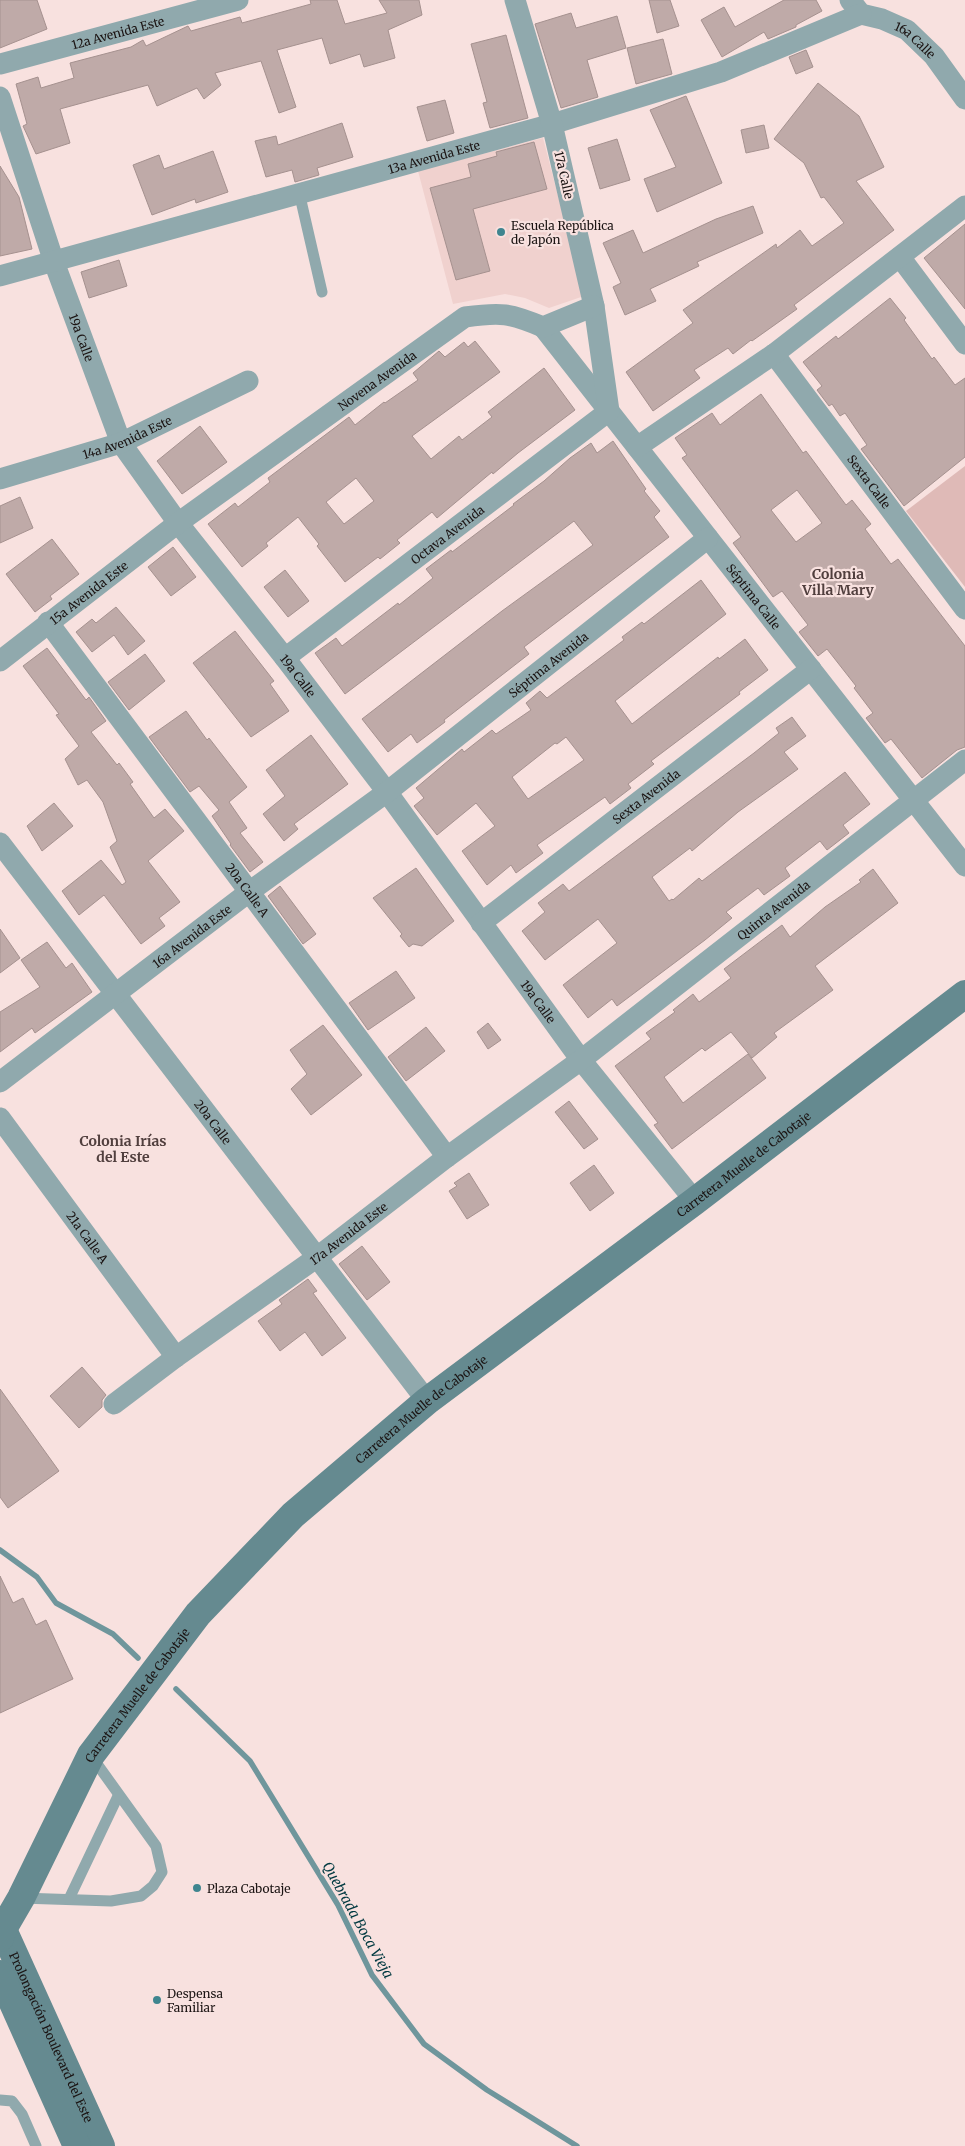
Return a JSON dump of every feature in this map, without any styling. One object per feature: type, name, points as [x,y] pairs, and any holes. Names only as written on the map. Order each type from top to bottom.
[{"type":"main road","name":"Carretera Muelle de Cabotaje","points":[[1,1930],[21,1898],[92,1756],[198,1614],[294,1515],[427,1401],[695,1202],[965,994]]},
{"type":"main road","name":"Prolongación Boulevard del Este","points":[[1,1930],[101,2146]]},
{"type":"main road","name":"Prolongación Boulevard del Este","points":[[0,1974],[77,2146]]},
{"type":"street","name":"12a Avenida Este","points":[[0,64],[215,3],[238,0]]},
{"type":"street","name":"17a Calle","points":[[515,0],[552,124],[594,306],[609,411]]},
{"type":"street","name":"13a Avenida Este","points":[[0,276],[299,192],[552,124],[721,72],[856,7]]},
{"type":"street","name":"16a Calle","points":[[856,7],[907,30],[934,56],[965,99]]},
{"type":"street","name":"19a Calle","points":[[0,97],[54,262],[121,443],[178,523],[285,658],[387,792],[581,1060],[695,1202]]},
{"type":"street","points":[[637,447],[774,354],[965,206]]},
{"type":"street","points":[[900,257],[965,344]]},
{"type":"street","points":[[543,327],[594,306]]},
{"type":"street","name":"Novena Avenida","points":[[178,523],[465,318],[493,313],[518,316],[543,327]]},
{"type":"street","name":"Séptima Calle","points":[[543,327],[965,866]]},
{"type":"street","name":"Sexta Calle","points":[[774,354],[965,608]]},
{"type":"street","name":"14a Avenida Este","points":[[0,479],[121,443],[248,381]]},
{"type":"street","name":"Octava Avenida","points":[[285,658],[609,411]]},
{"type":"street","name":"15a Avenida Este","points":[[0,661],[178,523]]},
{"type":"street","name":"Séptima Avenida","points":[[387,792],[708,538]]},
{"type":"street","name":"20a Calle A","points":[[48,622],[447,1157]]},
{"type":"street","name":"Sexta Avenida","points":[[481,923],[811,669]]},
{"type":"street","name":"Quinta Avenida","points":[[581,1060],[912,799],[965,760]]},
{"type":"street","name":"16a Avenida Este","points":[[0,1082],[249,892],[387,792]]},
{"type":"street","name":"20a Calle","points":[[0,843],[427,1401]]},
{"type":"street","name":"17a Avenida Este","points":[[114,1404],[176,1357],[316,1258],[447,1157],[581,1060]]},
{"type":"street","name":"21a Calle A","points":[[0,1118],[176,1357]]},
{"type":"lane","points":[[299,192],[322,292]]},
{"type":"lane","points":[[21,1898],[69,1898],[112,1901],[141,1896],[153,1886],[162,1872],[156,1846],[118,1796],[92,1756]]},
{"type":"lane","points":[[69,1898],[118,1796]]},
{"type":"lane","points":[[0,2100],[12,2101],[22,2114],[36,2146]]},
{"type":"shaded area","name":"Escuela República de Japón","points":[[543,138],[584,296],[549,308],[525,298],[505,294],[453,304],[418,171]]},
{"type":"shaded area","points":[[965,466],[965,587],[906,511]]},
{"type":"building","points":[[0,0],[37,0],[47,29],[0,48]]},
{"type":"building","points":[[310,0],[337,0],[345,24],[387,13],[379,0],[419,0],[422,15],[388,30],[395,58],[364,67],[360,54],[330,64],[322,38],[277,50],[296,107],[279,113],[261,61],[215,73],[221,85],[204,99],[197,88],[157,106],[148,85],[60,109],[70,143],[36,154],[23,126],[27,124],[16,84],[38,77],[41,88],[74,78],[70,63],[131,47],[143,40],[146,46],[188,26],[191,31],[240,17],[242,23],[311,4]]},
{"type":"building","points":[[649,0],[670,0],[679,26],[657,33]]},
{"type":"building","points":[[784,0],[816,0],[822,11],[796,25],[796,27],[768,39],[764,32],[722,57],[701,20],[724,7],[735,27]]},
{"type":"building","points":[[571,13],[576,28],[617,16],[626,48],[587,60],[598,97],[561,108],[535,24]]},
{"type":"building","points":[[506,35],[528,118],[490,128],[483,103],[487,102],[471,44]]},
{"type":"building","points":[[663,39],[672,74],[636,84],[627,48]]},
{"type":"building","points":[[806,50],[813,67],[796,74],[789,57]]},
{"type":"building","points":[[818,83],[859,116],[884,167],[856,181],[894,230],[794,305],[797,309],[752,341],[733,354],[728,348],[694,370],[700,378],[653,411],[626,372],[693,323],[683,310],[776,244],[777,248],[800,230],[812,246],[844,223],[824,197],[821,198],[804,163],[774,139]]},
{"type":"building","points":[[686,96],[722,183],[657,212],[644,179],[676,167],[650,110]]},
{"type":"building","points":[[445,100],[454,133],[427,141],[417,107]]},
{"type":"building","points":[[342,123],[353,157],[317,168],[319,175],[295,182],[292,170],[266,177],[255,141],[276,136],[278,145]]},
{"type":"building","points":[[764,125],[769,148],[746,153],[741,130]]},
{"type":"building","points":[[617,139],[630,180],[600,189],[588,148]]},
{"type":"building","points":[[534,142],[547,189],[473,209],[490,271],[456,280],[430,188],[471,177],[468,164],[497,156],[496,152]]},
{"type":"building","points":[[213,151],[228,192],[196,203],[195,199],[152,215],[133,165],[159,155],[164,169]]},
{"type":"building","points":[[0,166],[19,197],[32,249],[0,256]]},
{"type":"building","points":[[753,206],[763,233],[697,262],[699,266],[650,289],[656,301],[625,315],[613,287],[621,283],[603,243],[633,230],[643,253],[716,219]]},
{"type":"building","points":[[965,224],[965,309],[924,258]]},
{"type":"building","points":[[119,260],[127,286],[89,298],[81,272]]},
{"type":"building","points":[[890,298],[906,318],[904,320],[932,359],[934,357],[955,385],[965,378],[965,457],[904,506],[861,449],[867,445],[845,413],[840,416],[832,404],[829,406],[817,390],[822,386],[803,362],[836,336],[838,339]]},
{"type":"building","points":[[475,341],[500,372],[412,436],[431,459],[459,436],[462,440],[492,417],[488,412],[544,368],[575,410],[493,474],[492,472],[437,518],[432,512],[397,540],[400,543],[345,582],[317,546],[319,544],[298,517],[266,543],[268,546],[242,567],[208,524],[235,503],[238,507],[270,482],[268,478],[349,417],[355,425],[384,402],[418,380],[413,373],[439,351],[445,357],[464,342],[468,347]],"holes":[[[356,478],[374,501],[344,524],[326,502]]]},
{"type":"building","points":[[761,394],[803,453],[806,451],[846,505],[852,500],[871,524],[865,529],[891,564],[898,559],[965,646],[965,747],[957,750],[922,778],[891,739],[885,743],[866,718],[873,713],[854,688],[856,686],[827,649],[818,656],[799,632],[808,625],[782,591],[773,597],[733,543],[741,537],[682,458],[687,455],[675,438],[712,413],[720,425]],"holes":[[[797,490],[822,523],[796,542],[771,510]]]},
{"type":"building","points":[[200,426],[227,462],[182,494],[157,461]]},
{"type":"building","points":[[613,441],[646,489],[644,491],[660,511],[654,517],[669,537],[524,647],[529,654],[444,720],[445,722],[417,743],[411,734],[388,752],[362,719],[502,611],[593,545],[574,521],[345,694],[315,653],[336,638],[342,646],[398,603],[399,605],[433,578],[426,569],[451,550],[452,552],[514,505],[591,443],[597,453]]},
{"type":"building","points":[[20,497],[33,528],[0,543],[0,506]]},
{"type":"building","points":[[52,539],[79,574],[50,596],[52,599],[35,612],[6,574]]},
{"type":"building","points":[[173,547],[196,577],[171,596],[148,567]]},
{"type":"building","points":[[285,570],[309,601],[288,617],[264,587]]},
{"type":"building","points":[[701,580],[726,614],[615,701],[632,724],[718,657],[719,659],[745,639],[768,670],[739,692],[740,694],[651,761],[654,764],[628,784],[631,788],[610,804],[605,797],[537,845],[543,853],[516,873],[511,865],[487,885],[462,851],[495,826],[476,803],[437,835],[414,806],[424,798],[416,788],[462,749],[464,752],[492,730],[496,734],[531,710],[526,703],[540,691],[547,698],[624,640],[622,637],[642,622],[644,624]],"holes":[[[566,737],[584,760],[528,799],[512,777],[555,743],[557,744]]]},
{"type":"building","points":[[116,607],[145,641],[128,655],[114,635],[92,652],[76,632],[92,619],[96,623]]},
{"type":"building","points":[[235,631],[274,681],[270,684],[289,711],[251,737],[193,663]]},
{"type":"building","points":[[47,648],[86,700],[89,697],[106,721],[91,732],[117,765],[119,763],[133,782],[130,784],[154,818],[165,809],[184,831],[148,861],[180,902],[159,918],[165,926],[141,944],[104,895],[79,915],[62,891],[101,860],[122,885],[126,882],[110,847],[117,841],[103,802],[87,780],[78,785],[65,759],[79,746],[56,715],[59,714],[23,666]]},
{"type":"building","points":[[145,654],[165,681],[129,710],[108,682]]},
{"type":"building","points":[[186,711],[207,740],[209,738],[247,787],[229,802],[247,828],[240,833],[263,862],[250,872],[212,816],[219,810],[199,786],[190,792],[149,737]]},
{"type":"building","points":[[792,717],[806,736],[784,752],[798,769],[738,812],[692,851],[690,848],[652,877],[669,901],[673,900],[699,878],[702,881],[845,772],[870,804],[843,825],[849,833],[827,850],[820,841],[785,868],[790,876],[764,895],[758,888],[726,912],[732,918],[705,940],[617,1006],[612,999],[588,1018],[563,985],[617,943],[598,919],[545,960],[522,931],[545,912],[538,903],[563,884],[569,891],[754,753],[779,733],[776,728]]},
{"type":"building","points":[[311,735],[348,784],[294,824],[298,829],[284,841],[263,814],[285,796],[266,770]]},
{"type":"building","points":[[54,803],[73,826],[42,851],[27,826]]},
{"type":"building","points":[[416,868],[454,921],[422,946],[413,944],[409,947],[400,936],[402,934],[373,898]]},
{"type":"building","points":[[873,869],[898,903],[815,966],[833,990],[774,1033],[777,1037],[752,1058],[731,1032],[705,1051],[702,1048],[664,1077],[683,1103],[748,1054],[766,1078],[672,1149],[654,1125],[658,1123],[615,1066],[651,1039],[646,1033],[675,1012],[673,1010],[693,994],[699,1002],[731,978],[724,969],[782,925],[790,937],[825,907],[861,882],[859,880]]},
{"type":"building","points":[[280,886],[316,934],[303,944],[268,896]]},
{"type":"building","points":[[0,929],[20,958],[0,973]]},
{"type":"building","points":[[47,942],[66,968],[72,963],[92,992],[35,1033],[32,1028],[0,1052],[0,1012],[40,987],[21,960]]},
{"type":"building","points":[[396,971],[415,998],[368,1030],[349,1003]]},
{"type":"building","points":[[488,1023],[501,1040],[488,1049],[477,1032]]},
{"type":"building","points":[[323,1025],[362,1075],[311,1115],[291,1089],[307,1074],[290,1050]]},
{"type":"building","points":[[426,1027],[445,1051],[406,1081],[388,1057]]},
{"type":"building","points":[[569,1101],[598,1139],[584,1149],[555,1112]]},
{"type":"building","points":[[594,1165],[614,1193],[590,1211],[570,1183]]},
{"type":"building","points":[[469,1173],[489,1205],[467,1219],[449,1191],[457,1186],[454,1183]]},
{"type":"building","points":[[362,1246],[390,1282],[367,1300],[339,1264]]},
{"type":"building","points":[[308,1279],[317,1291],[313,1293],[346,1338],[322,1356],[305,1332],[280,1351],[258,1321],[282,1304],[279,1300]]},
{"type":"building","points":[[82,1367],[106,1395],[102,1400],[102,1407],[79,1428],[50,1396]]},
{"type":"building","points":[[0,1389],[59,1471],[8,1508],[0,1497]]},
{"type":"building","points":[[0,1576],[13,1603],[23,1598],[36,1625],[46,1620],[73,1679],[0,1713]]},
{"type":"waterway","name":"Quebrada Boca Vieja","points":[[0,1550],[37,1577],[56,1603],[113,1634],[138,1658]]},
{"type":"waterway","name":"Quebrada Boca Vieja","points":[[176,1689],[250,1761],[338,1905],[372,1975],[424,2044],[487,2090],[577,2146]]},
{"type":"place","name":"Escuela República de Japón","points":[[501,232]]},
{"type":"place","name":"Plaza Cabotaje","points":[[197,1888]]},
{"type":"place","name":"Despensa Familiar","points":[[157,2000]]},
{"type":"district","name":"Colonia Villa Mary","points":[[838,582]]},
{"type":"district","name":"Colonia Irías del Este","points":[[123,1150]]}]
